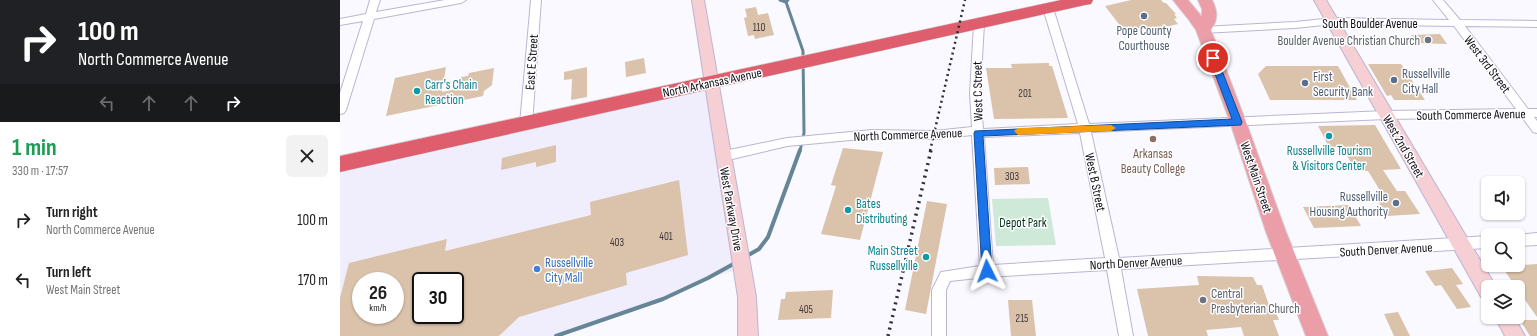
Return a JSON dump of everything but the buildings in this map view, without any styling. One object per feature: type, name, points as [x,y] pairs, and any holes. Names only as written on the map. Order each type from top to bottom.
[{"type":"highway","name":"North Arkansas Avenue","points":[[340,164],[1085,0]]},
{"type":"main road","name":"West Main Street","points":[[1180,0],[1203,30],[1238,122],[1285,255],[1317,336]]},
{"type":"main road","points":[[1203,30],[1210,18],[1210,11],[1205,0]]},
{"type":"main road","name":"West 2nd Street","points":[[1320,0],[1481,280]]},
{"type":"main road","name":"West Parkway Drive","points":[[699,2],[747,297],[748,336]]},
{"type":"main road","points":[[1508,324],[1515,336]]},
{"type":"street","points":[[340,110],[375,0]]},
{"type":"street","points":[[340,22],[460,0]]},
{"type":"street","name":"East E Street","points":[[526,124],[536,0]]},
{"type":"street","name":"West 3rd Street","points":[[1438,0],[1537,129]]},
{"type":"street","name":"West B Street","points":[[1048,8],[1085,129],[1114,263],[1126,336]]},
{"type":"street","name":"South Boulder Avenue","points":[[1203,30],[1295,25],[1333,21],[1537,24]]},
{"type":"street","name":"West C Street","points":[[979,24],[975,93],[987,271]]},
{"type":"street","name":"South Commerce Avenue","points":[[1238,122],[1386,115],[1537,112]]},
{"type":"street","name":"North Commerce Avenue","points":[[724,156],[787,142],[872,134],[934,135],[974,131],[978,133],[1238,122]]},
{"type":"street","points":[[1525,240],[1537,239]]},
{"type":"street","name":"South Denver Avenue","points":[[1285,255],[1481,242]]},
{"type":"street","name":"North Denver Avenue","points":[[987,271],[1285,255]]},
{"type":"street","points":[[939,336],[939,290],[946,276],[987,271]]},
{"type":"shaded area","name":"Russellville City Mall","points":[[711,82],[742,269],[708,278],[663,299],[556,336],[340,336],[340,164]]},
{"type":"green space","name":"Depot Park","points":[[1048,198],[1056,245],[996,246],[992,199]]},
{"type":"waterway","points":[[780,0],[786,2]]},
{"type":"waterway","points":[[786,2],[803,51],[804,133],[800,151]]},
{"type":"waterway","points":[[745,257],[759,249],[768,237],[800,150]]},
{"type":"waterway","points":[[556,336],[663,299],[708,278],[737,262]]},
{"type":"railway","points":[[930,151],[965,0]]},
{"type":"railway","points":[[888,336],[931,150]]},
{"type":"slow traffic","points":[[1018,131],[1111,128]]},
{"type":"place","name":"Pope County Courthouse","points":[[1144,16]]},
{"type":"place","name":"Boulder Avenue Christian Church","points":[[1428,40]]},
{"type":"place","name":"Russellville City Hall","points":[[1394,80]]},
{"type":"place","name":"First Security Bank","points":[[1305,83]]},
{"type":"place","name":"Carr's Chain Reaction","points":[[417,91]]},
{"type":"place","name":"Russellville Tourism & Visitors Center","points":[[1329,136]]},
{"type":"place","name":"Arkansas Beauty College","points":[[1153,139]]},
{"type":"place","name":"Russellville Housing Authority","points":[[1396,203]]},
{"type":"place","name":"Bates Distributing","points":[[848,210]]},
{"type":"place","name":"Main Street Russellville","points":[[926,257]]},
{"type":"place","name":"Russellville City Mall","points":[[537,269]]},
{"type":"place","name":"Central Presbyterian Church","points":[[1203,300]]},
{"type":"route","points":[[987,271],[978,133],[1238,122],[1213,58]]}]
